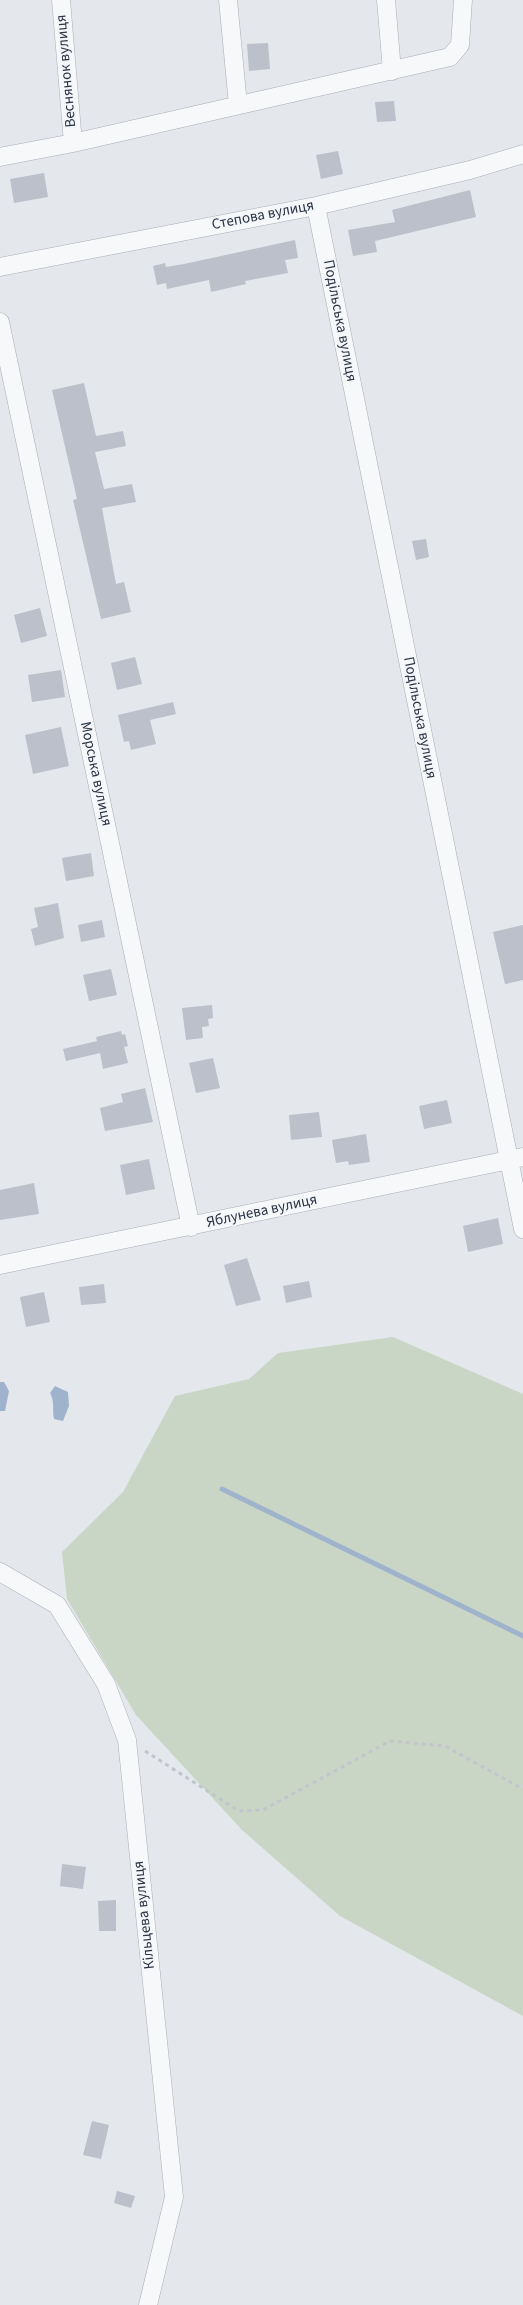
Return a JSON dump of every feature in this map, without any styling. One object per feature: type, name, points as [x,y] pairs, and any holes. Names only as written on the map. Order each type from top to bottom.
[{"type":"street","name":"Веснянок вулиця","points":[[61,0],[73,143]]},
{"type":"street","points":[[228,0],[238,105]]},
{"type":"street","points":[[386,0],[392,71]]},
{"type":"street","points":[[0,157],[73,143],[450,57],[460,45],[463,0]]},
{"type":"street","name":"Степова вулиця","points":[[0,267],[316,206],[470,170],[523,154]]},
{"type":"street","name":"Подільська вулиця","points":[[316,206],[516,1159],[523,1229]]},
{"type":"street","name":"Морська вулиця","points":[[0,322],[190,1227]]},
{"type":"street","name":"Яблунева вулиця","points":[[0,1265],[516,1159]]},
{"type":"street","name":"Кільцева вулиця","points":[[1,1574],[57,1605],[106,1684],[127,1740],[174,2197],[148,2305]]},
{"type":"path","points":[[127,1740],[239,1810],[263,1810],[390,1741],[445,1746],[523,1789]]},
{"type":"green space","points":[[393,1337],[523,1394],[523,2016],[340,1916],[242,1830],[136,1715],[67,1599],[62,1552],[123,1492],[175,1396],[249,1379],[278,1353]]},
{"type":"water","points":[[0,1382],[4,1382],[9,1391],[5,1411],[0,1411]]},
{"type":"water","points":[[55,1386],[68,1392],[69,1406],[63,1421],[54,1419],[52,1396],[50,1393]]},
{"type":"building","points":[[268,43],[270,69],[249,71],[247,44]]},
{"type":"building","points":[[394,101],[396,121],[377,122],[375,102]]},
{"type":"building","points":[[338,151],[343,174],[321,179],[316,155]]},
{"type":"building","points":[[44,173],[48,197],[14,203],[10,179]]},
{"type":"building","points":[[470,190],[476,217],[375,241],[377,252],[353,256],[348,230],[395,222],[392,210]]},
{"type":"building","points":[[295,240],[298,258],[285,260],[288,273],[245,281],[246,284],[211,292],[209,280],[167,289],[166,283],[157,285],[153,266],[165,263],[166,267],[184,264]]},
{"type":"building","points":[[84,383],[96,436],[123,431],[126,446],[95,452],[104,489],[132,484],[136,502],[102,508],[116,584],[124,582],[131,612],[101,619],[73,500],[77,499],[52,390]]},
{"type":"building","points":[[426,539],[429,557],[416,560],[412,541]]},
{"type":"building","points":[[40,608],[47,636],[21,643],[14,615]]},
{"type":"building","points":[[135,657],[142,684],[117,690],[111,663]]},
{"type":"building","points":[[61,670],[65,697],[32,702],[28,675]]},
{"type":"building","points":[[173,702],[176,714],[150,720],[156,744],[131,750],[129,741],[124,742],[118,715]]},
{"type":"building","points":[[61,727],[69,766],[33,774],[25,735]]},
{"type":"building","points":[[91,853],[94,876],[66,881],[62,858]]},
{"type":"building","points":[[58,903],[64,938],[35,946],[31,929],[38,927],[34,908]]},
{"type":"building","points":[[102,920],[105,937],[81,942],[78,925]]},
{"type":"building","points":[[523,925],[523,980],[505,984],[493,932]]},
{"type":"building","points":[[111,969],[117,995],[89,1001],[83,975]]},
{"type":"building","points":[[212,1005],[213,1018],[208,1019],[209,1026],[202,1027],[203,1038],[186,1040],[182,1008]]},
{"type":"building","points":[[121,1031],[122,1035],[125,1034],[128,1046],[124,1047],[128,1063],[103,1069],[100,1053],[66,1061],[63,1049],[97,1041],[96,1037]]},
{"type":"building","points":[[213,1058],[220,1088],[196,1093],[189,1063]]},
{"type":"building","points":[[145,1088],[153,1122],[105,1131],[100,1108],[123,1102],[121,1094]]},
{"type":"building","points":[[447,1100],[452,1123],[424,1129],[419,1106]]},
{"type":"building","points":[[319,1112],[322,1137],[291,1140],[289,1115]]},
{"type":"building","points":[[366,1134],[370,1162],[349,1165],[348,1161],[336,1163],[332,1140]]},
{"type":"building","points":[[149,1159],[155,1189],[126,1195],[120,1165]]},
{"type":"building","points":[[34,1183],[39,1214],[0,1220],[0,1190]]},
{"type":"building","points":[[498,1218],[503,1244],[468,1252],[463,1226]]},
{"type":"building","points":[[247,1258],[261,1300],[236,1306],[224,1265]]},
{"type":"building","points":[[309,1281],[312,1297],[286,1303],[283,1286]]},
{"type":"building","points":[[104,1284],[106,1303],[81,1305],[79,1287]]},
{"type":"building","points":[[44,1292],[50,1322],[26,1327],[20,1297]]},
{"type":"building","points":[[62,1864],[86,1867],[83,1889],[60,1886]]},
{"type":"building","points":[[116,1900],[116,1931],[99,1931],[98,1901]]},
{"type":"building","points":[[92,2121],[109,2125],[101,2159],[83,2155]]},
{"type":"building","points":[[117,2191],[135,2196],[131,2208],[114,2203]]},
{"type":"waterway","points":[[222,1489],[523,1636]]}]
